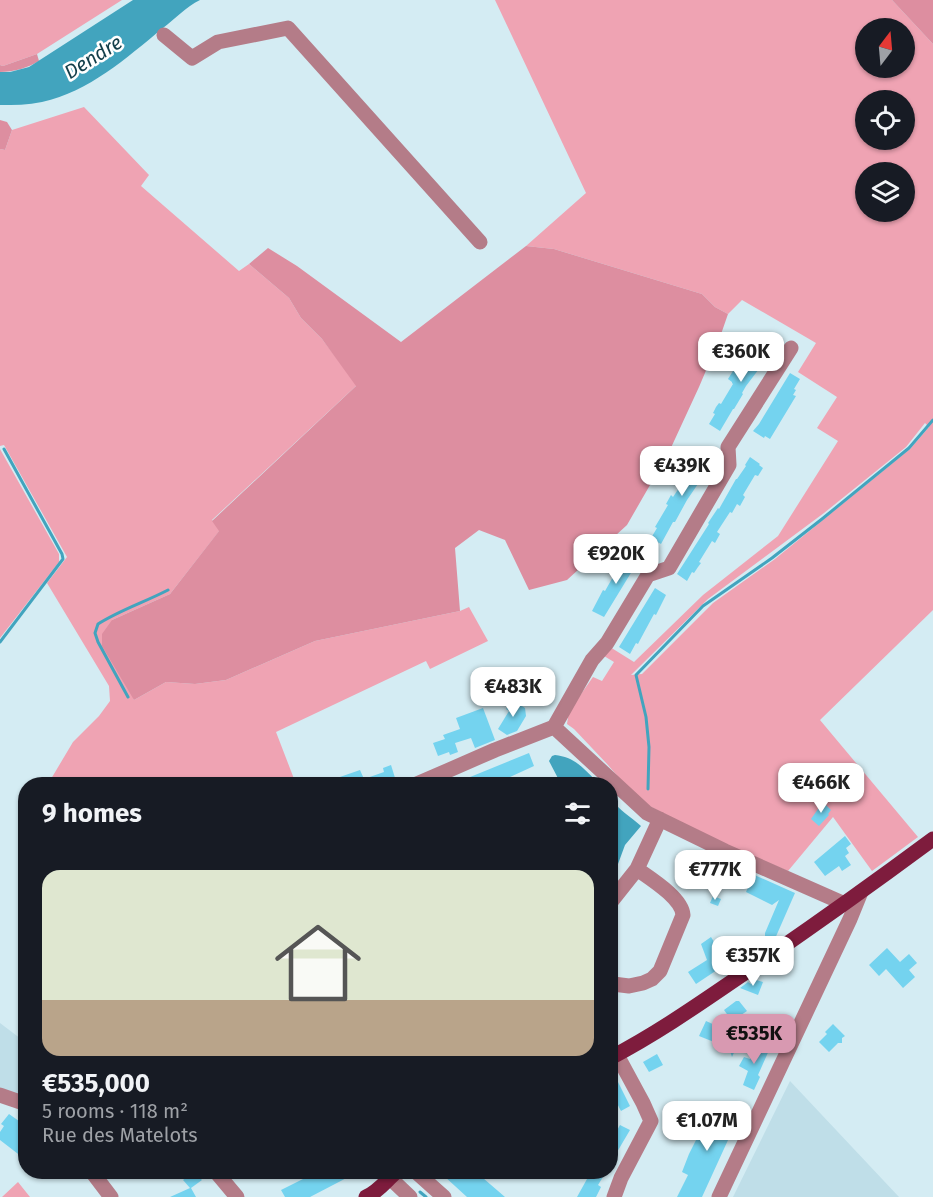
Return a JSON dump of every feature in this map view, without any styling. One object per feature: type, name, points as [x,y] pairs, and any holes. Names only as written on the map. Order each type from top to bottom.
[{"type":"main road","points":[[618,1054],[663,1028],[708,998],[845,904],[933,839]]},
{"type":"main road","points":[[366,1197],[382,1187],[389,1179]]},
{"type":"street","points":[[164,35],[192,58],[218,42],[288,28],[480,242]]},
{"type":"street","points":[[433,777],[554,727],[592,660],[607,643],[648,575],[669,568],[729,465],[728,447],[791,348]]},
{"type":"street","points":[[554,727],[608,777]]},
{"type":"street","points":[[618,786],[647,813],[725,851],[845,904]]},
{"type":"street","points":[[618,893],[637,869],[660,819]]},
{"type":"street","points":[[618,985],[629,986],[643,983],[652,979],[660,971],[683,915],[683,909],[677,900],[637,869]]},
{"type":"street","points":[[719,1197],[861,892]]},
{"type":"street","points":[[614,1197],[621,1178],[651,1121],[643,1103],[618,1062]]},
{"type":"street","points":[[0,1095],[18,1101]]},
{"type":"street","points":[[97,1179],[111,1197]]},
{"type":"street","points":[[222,1179],[237,1197]]},
{"type":"street","points":[[396,1179],[410,1197]]},
{"type":"street","points":[[424,1179],[444,1197]]},
{"type":"shaded area","points":[[0,0],[122,0],[37,54],[3,66],[0,65]]},
{"type":"shaded area","points":[[495,0],[892,0],[909,18],[855,18],[855,78],[915,78],[915,25],[933,44],[933,610],[820,720],[918,837],[872,871],[833,817],[788,871],[713,840],[638,800],[608,765],[567,724],[569,711],[593,677],[602,681],[614,662],[604,656],[610,647],[634,662],[703,595],[778,536],[838,441],[817,428],[837,397],[798,372],[816,343],[742,300],[728,314],[715,307],[702,294],[554,249],[526,246],[586,193]],"holes":[[[925,423],[929,427],[910,449],[775,559],[713,603],[642,674],[631,675],[708,599],[824,513],[906,447]]]},
{"type":"shaded area","points":[[892,0],[933,0],[933,44],[915,25],[915,18],[909,18]]},
{"type":"shaded area","points":[[37,54],[39,61],[25,68],[0,72],[0,65],[3,66]]},
{"type":"shaded area","points":[[84,107],[149,175],[141,186],[239,271],[249,264],[289,298],[301,318],[322,339],[357,385],[212,520],[220,530],[170,594],[112,620],[134,700],[166,682],[195,684],[226,680],[315,641],[460,611],[469,607],[488,641],[430,669],[426,661],[276,732],[293,777],[52,777],[73,742],[99,716],[110,701],[109,686],[47,583],[67,557],[4,445],[0,446],[0,149],[5,150],[12,130]]},
{"type":"shaded area","points":[[0,120],[7,122],[12,130],[5,150],[0,149]]},
{"type":"shaded area","points":[[526,246],[554,249],[702,294],[715,307],[728,314],[699,387],[669,452],[627,525],[567,580],[529,590],[505,540],[479,530],[455,548],[460,611],[315,641],[226,680],[195,684],[166,682],[134,700],[102,646],[102,634],[112,620],[170,594],[219,531],[212,521],[356,386],[322,339],[301,318],[289,298],[249,264],[268,248],[297,266],[401,342]]},
{"type":"shaded area","points":[[0,449],[59,554],[59,562],[0,638]]},
{"type":"shaded area","points":[[0,1023],[18,1037],[18,1101],[0,1095]]},
{"type":"shaded area","points":[[790,1081],[899,1197],[733,1197]]},
{"type":"shaded area","points":[[18,1182],[30,1197],[2,1197]]},
{"type":"water","name":"Dendre","points":[[133,0],[200,0],[121,62],[76,90],[42,102],[0,105],[0,72],[29,67]]},
{"type":"water","points":[[552,756],[562,756],[575,762],[592,777],[557,777],[549,761]]},
{"type":"water","points":[[618,807],[641,826],[625,845],[618,864]]},
{"type":"building","points":[[764,336],[775,343],[746,386],[720,431],[709,424],[716,407],[719,403],[721,404],[733,384],[728,379],[733,371],[739,375],[750,354]]},
{"type":"building","points":[[790,373],[800,379],[794,389],[796,390],[793,395],[796,396],[770,439],[765,436],[764,438],[753,431]]},
{"type":"building","points":[[705,450],[716,456],[661,544],[651,538],[657,528],[655,527],[671,495],[673,497],[679,488],[681,489],[693,469],[691,468]]},
{"type":"building","points":[[750,457],[763,468],[758,476],[755,475],[743,495],[745,497],[740,506],[737,504],[732,513],[730,512],[717,532],[720,534],[715,543],[712,541],[699,562],[701,563],[687,581],[677,574]]},
{"type":"building","points":[[629,552],[640,558],[604,617],[592,611],[603,590],[605,591]]},
{"type":"building","points":[[655,588],[666,595],[656,615],[654,614],[630,654],[619,647]]},
{"type":"building","points":[[511,699],[525,708],[526,716],[517,731],[507,735],[498,729],[509,711],[506,709]]},
{"type":"building","points":[[483,708],[495,740],[475,748],[471,738],[455,743],[458,752],[438,756],[433,743],[445,739],[443,735],[460,729],[456,718]]},
{"type":"building","points":[[529,753],[534,766],[510,777],[470,777]]},
{"type":"building","points":[[391,765],[395,777],[370,777],[384,772],[383,768]]},
{"type":"building","points":[[360,770],[363,777],[340,777]]},
{"type":"building","points":[[823,802],[831,810],[819,826],[811,819]]},
{"type":"building","points":[[845,836],[851,844],[846,848],[849,853],[845,856],[851,865],[842,871],[839,866],[825,876],[814,862]]},
{"type":"building","points":[[723,861],[795,893],[774,941],[765,936],[765,933],[779,900],[772,905],[746,892],[749,885],[719,870]]},
{"type":"building","points":[[713,896],[721,899],[718,906],[710,903]]},
{"type":"building","points":[[711,937],[719,950],[727,948],[743,937],[750,948],[696,984],[688,972],[707,960],[701,944]]},
{"type":"building","points":[[887,948],[900,962],[909,954],[917,963],[909,970],[915,977],[903,988],[886,969],[879,976],[869,965]]},
{"type":"building","points":[[753,979],[763,982],[758,995],[740,988],[748,982],[751,984]]},
{"type":"building","points":[[739,1001],[747,1011],[732,1021],[724,1010]]},
{"type":"building","points":[[706,1021],[741,1037],[732,1057],[729,1048],[699,1036]]},
{"type":"building","points":[[833,1024],[845,1036],[842,1038],[842,1043],[838,1043],[829,1052],[819,1042]]},
{"type":"building","points":[[758,1042],[770,1048],[754,1090],[743,1085],[748,1071],[739,1066],[744,1057],[750,1059]]},
{"type":"building","points":[[657,1054],[663,1065],[649,1072],[643,1062]]},
{"type":"building","points":[[618,1082],[630,1106],[621,1111],[618,1105]]},
{"type":"building","points":[[719,1104],[739,1116],[702,1197],[677,1197],[688,1175],[682,1172],[689,1154],[711,1113],[714,1114]]},
{"type":"building","points":[[9,1114],[18,1120],[18,1154],[0,1140],[0,1132],[4,1126],[1,1124]]},
{"type":"building","points":[[620,1125],[630,1130],[618,1150]]},
{"type":"building","points":[[303,1179],[345,1179],[310,1197],[285,1197],[281,1190]]},
{"type":"building","points":[[447,1179],[484,1179],[505,1197],[467,1197]]},
{"type":"building","points":[[587,1179],[602,1179],[596,1197],[577,1197]]},
{"type":"building","points":[[183,1180],[202,1180],[191,1188],[196,1197],[170,1197],[190,1188]]},
{"type":"waterway","points":[[648,789],[649,747],[646,717],[636,675],[703,606],[772,558],[822,519],[909,448],[933,420]]},
{"type":"waterway","points":[[0,642],[63,559],[4,449]]},
{"type":"waterway","points":[[128,697],[98,642],[95,633],[98,624],[168,590]]},
{"type":"waterway","points":[[420,1192],[426,1197]]}]
